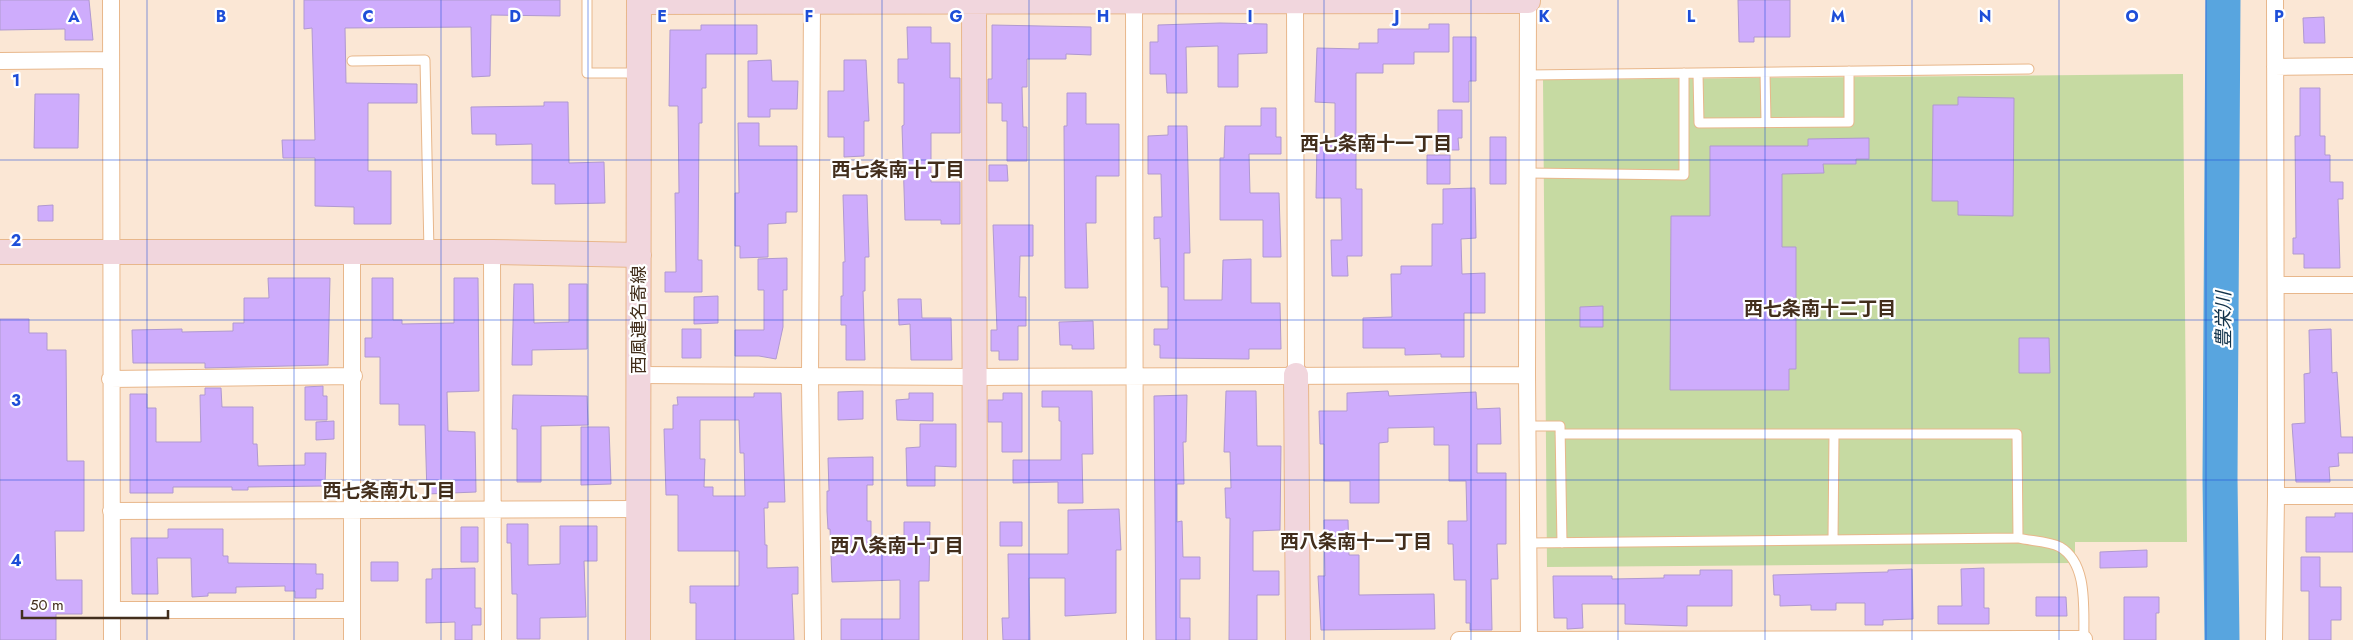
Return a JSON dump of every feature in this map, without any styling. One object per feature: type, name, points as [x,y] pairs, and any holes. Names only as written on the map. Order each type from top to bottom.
[{"type":"street","points":[[111,0],[110,379],[112,640]]},
{"type":"street","points":[[974,0],[975,640]]},
{"type":"street","points":[[639,1],[1528,0],[1527,426],[1529,640]]},
{"type":"street","points":[[2274,640],[2276,496],[2275,0]]},
{"type":"street","name":"西風連名寄線","points":[[638,640],[639,1]]},
{"type":"street","points":[[812,1],[810,377],[813,640]]},
{"type":"street","points":[[1134,1],[1133,377],[1135,640]]},
{"type":"street","points":[[1295,1],[1298,640]]},
{"type":"street","points":[[0,61],[111,60]]},
{"type":"street","points":[[2275,67],[2353,66]]},
{"type":"street","points":[[0,252],[492,252],[639,255]]},
{"type":"street","points":[[352,252],[354,376],[352,640]]},
{"type":"street","points":[[492,252],[493,640]]},
{"type":"street","points":[[2276,286],[2353,285]]},
{"type":"street","points":[[639,375],[1133,377],[1527,375]]},
{"type":"street","points":[[110,379],[354,376]]},
{"type":"street","points":[[2276,496],[2353,496]]},
{"type":"street","points":[[111,511],[353,508],[638,509]]},
{"type":"street","points":[[112,610],[352,610]]},
{"type":"street","points":[[1459,640],[2084,640]]},
{"type":"lane","points":[[587,0],[586,73],[639,73]]},
{"type":"lane","points":[[352,61],[425,60],[429,252]]},
{"type":"lane","points":[[1528,75],[2029,69]]},
{"type":"lane","points":[[1698,73],[1699,123],[1849,122],[1849,71]]},
{"type":"lane","points":[[1765,72],[1766,122]]},
{"type":"lane","points":[[1528,173],[1684,175],[1684,73]]},
{"type":"lane","points":[[1527,426],[1560,426],[1562,543]]},
{"type":"lane","points":[[1560,434],[2017,434],[2018,538]]},
{"type":"lane","points":[[1833,540],[1834,434]]},
{"type":"lane","points":[[1528,543],[2018,538],[2060,547],[2076,565],[2082,584],[2084,640]]},
{"type":"green space","points":[[2183,74],[2187,542],[2075,542],[2075,563],[1547,567],[1543,80]]},
{"type":"building","points":[[0,0],[89,0],[93,40],[65,40],[65,29],[0,30]]},
{"type":"building","points":[[304,0],[560,0],[560,16],[491,15],[490,76],[472,77],[471,27],[345,28],[346,83],[417,84],[417,103],[368,103],[368,171],[391,171],[391,224],[354,224],[354,207],[315,206],[315,158],[283,158],[282,140],[315,140],[312,28],[304,29]]},
{"type":"building","points":[[1738,0],[1790,0],[1790,37],[1754,37],[1754,42],[1739,42]]},
{"type":"building","points":[[2324,17],[2325,43],[2304,43],[2303,18]]},
{"type":"building","points":[[1267,24],[1267,53],[1238,54],[1238,87],[1218,87],[1218,46],[1186,47],[1187,93],[1167,93],[1166,74],[1150,74],[1150,42],[1158,42],[1158,25]]},
{"type":"building","points":[[1429,24],[1449,24],[1449,52],[1414,52],[1414,64],[1383,64],[1383,73],[1356,73],[1356,189],[1362,189],[1362,256],[1347,256],[1348,276],[1332,276],[1331,240],[1342,240],[1341,198],[1316,198],[1317,142],[1335,141],[1335,103],[1315,102],[1317,48],[1359,49],[1359,43],[1378,43],[1378,29],[1429,29]]},
{"type":"building","points":[[701,25],[757,25],[757,54],[706,54],[706,88],[702,88],[702,123],[699,123],[698,260],[702,260],[702,292],[665,292],[665,272],[676,272],[675,193],[679,193],[678,106],[669,106],[670,30],[701,30]]},
{"type":"building","points":[[992,25],[1091,27],[1091,55],[1066,54],[1066,59],[1027,59],[1027,87],[1022,87],[1023,127],[1027,127],[1027,161],[1007,161],[1007,121],[1002,121],[1002,103],[988,103],[988,79],[992,79]]},
{"type":"building","points":[[907,27],[931,27],[931,43],[950,43],[950,78],[960,78],[960,133],[931,133],[931,182],[960,182],[960,224],[941,224],[941,220],[905,220],[902,126],[904,125],[904,83],[898,83],[898,59],[908,59]]},
{"type":"building","points":[[1453,37],[1476,37],[1476,81],[1469,81],[1469,102],[1453,102]]},
{"type":"building","points":[[771,60],[772,81],[798,81],[797,109],[770,109],[770,117],[748,117],[748,61]]},
{"type":"building","points":[[844,60],[866,60],[869,121],[864,121],[864,156],[844,157],[844,137],[828,137],[828,91],[844,91]]},
{"type":"building","points":[[2300,88],[2320,88],[2320,136],[2325,136],[2325,155],[2330,155],[2330,182],[2343,182],[2343,199],[2338,199],[2340,268],[2304,268],[2304,254],[2293,254],[2293,238],[2296,238],[2295,136],[2300,136]]},
{"type":"building","points":[[1067,93],[1086,93],[1086,124],[1119,124],[1119,176],[1096,176],[1096,223],[1086,223],[1088,288],[1065,288],[1064,126],[1067,126]]},
{"type":"building","points":[[35,94],[79,94],[78,148],[34,148]]},
{"type":"building","points":[[1958,97],[2014,98],[2013,216],[1958,215],[1958,201],[1932,201],[1933,105],[1958,105]]},
{"type":"building","points":[[544,102],[568,102],[569,163],[604,162],[605,203],[555,204],[555,184],[532,184],[532,144],[496,145],[496,134],[472,134],[471,107],[544,106]]},
{"type":"building","points":[[1261,108],[1276,108],[1276,137],[1281,137],[1281,154],[1249,154],[1250,193],[1279,193],[1281,257],[1263,257],[1263,220],[1220,220],[1220,158],[1224,158],[1225,126],[1261,126]]},
{"type":"building","points":[[1438,110],[1462,110],[1462,138],[1458,138],[1459,150],[1438,150]]},
{"type":"building","points":[[738,123],[759,123],[759,146],[797,146],[797,212],[786,212],[786,223],[768,224],[768,257],[740,258],[740,246],[735,246],[735,193],[739,193]]},
{"type":"building","points":[[1168,126],[1187,126],[1190,253],[1184,253],[1184,300],[1222,300],[1223,260],[1251,259],[1251,303],[1280,303],[1281,349],[1249,349],[1249,359],[1160,358],[1160,345],[1154,345],[1154,329],[1168,329],[1168,287],[1161,287],[1160,238],[1154,239],[1154,217],[1162,217],[1161,174],[1148,174],[1148,136],[1168,135]]},
{"type":"building","points":[[1490,137],[1506,137],[1506,184],[1490,184]]},
{"type":"building","points":[[1869,138],[1869,159],[1856,159],[1856,164],[1823,164],[1824,173],[1782,174],[1782,247],[1796,247],[1796,369],[1789,369],[1789,390],[1670,390],[1671,216],[1710,216],[1710,146],[1808,146],[1808,139]]},
{"type":"building","points":[[1427,155],[1450,155],[1450,184],[1427,184]]},
{"type":"building","points":[[989,165],[1007,165],[1008,181],[989,181]]},
{"type":"building","points":[[1475,188],[1476,238],[1461,239],[1462,274],[1485,273],[1485,313],[1464,313],[1464,357],[1441,357],[1441,354],[1405,355],[1405,348],[1363,348],[1363,318],[1392,317],[1391,274],[1401,274],[1401,266],[1432,266],[1432,224],[1443,224],[1443,189]]},
{"type":"building","points":[[843,195],[867,195],[869,257],[865,257],[865,291],[863,291],[865,360],[846,360],[846,325],[841,325],[843,262],[845,262]]},
{"type":"building","points":[[53,205],[53,221],[38,221],[38,206]]},
{"type":"building","points":[[993,225],[1033,225],[1033,256],[1020,256],[1019,297],[1026,297],[1026,326],[1018,326],[1018,360],[999,360],[999,351],[991,351],[991,330],[997,330]]},
{"type":"building","points":[[787,258],[787,290],[783,290],[783,327],[776,359],[759,356],[735,356],[735,330],[764,330],[764,290],[758,290],[758,259]]},
{"type":"building","points":[[268,278],[330,278],[328,365],[205,368],[205,363],[133,363],[132,330],[182,329],[182,332],[233,331],[233,323],[244,323],[244,298],[269,298]]},
{"type":"building","points":[[372,278],[393,278],[393,320],[402,320],[402,324],[454,323],[454,278],[478,278],[479,391],[447,392],[448,431],[475,432],[476,492],[427,494],[425,425],[399,425],[399,404],[380,404],[380,357],[365,357],[365,338],[372,338]]},
{"type":"building","points":[[514,284],[533,284],[534,323],[569,322],[569,284],[587,284],[587,349],[532,350],[532,365],[512,365]]},
{"type":"building","points":[[718,296],[718,323],[694,324],[694,297]]},
{"type":"building","points":[[898,299],[921,299],[922,318],[951,318],[952,360],[911,360],[910,324],[899,325]]},
{"type":"building","points":[[1603,306],[1603,327],[1580,327],[1580,307]]},
{"type":"building","points":[[0,319],[29,319],[29,333],[47,333],[47,350],[66,350],[67,461],[84,461],[84,531],[55,531],[56,580],[82,580],[82,614],[56,614],[56,640],[0,640]]},
{"type":"building","points":[[1093,321],[1094,349],[1072,349],[1072,345],[1060,345],[1059,322]]},
{"type":"building","points":[[682,329],[701,329],[701,358],[682,358]]},
{"type":"building","points":[[2331,329],[2332,373],[2337,372],[2341,437],[2353,437],[2353,453],[2338,453],[2339,466],[2329,467],[2330,482],[2296,482],[2292,424],[2305,423],[2304,374],[2310,373],[2309,330]]},
{"type":"building","points":[[2019,338],[2049,338],[2050,373],[2019,373]]},
{"type":"building","points":[[323,386],[323,396],[327,396],[327,420],[305,420],[305,387]]},
{"type":"building","points":[[205,388],[221,388],[222,407],[253,407],[253,444],[257,444],[258,466],[305,465],[305,453],[326,453],[325,486],[248,487],[248,490],[232,490],[232,487],[173,487],[173,493],[130,493],[130,394],[147,394],[147,408],[156,408],[156,442],[201,442],[200,395],[205,395]]},
{"type":"building","points":[[863,391],[863,419],[838,420],[838,392]]},
{"type":"building","points":[[1042,391],[1092,391],[1093,454],[1082,454],[1083,503],[1058,503],[1058,482],[1013,483],[1013,460],[1061,460],[1059,407],[1042,407]]},
{"type":"building","points":[[1226,391],[1256,391],[1257,446],[1281,446],[1280,530],[1253,531],[1253,571],[1279,571],[1279,595],[1257,595],[1257,640],[1229,640],[1230,518],[1226,518],[1225,488],[1231,488],[1230,452],[1224,452]]},
{"type":"building","points":[[1388,391],[1389,396],[1476,392],[1477,409],[1500,408],[1501,444],[1477,444],[1477,473],[1506,473],[1506,544],[1497,544],[1498,579],[1491,579],[1492,630],[1470,630],[1470,623],[1466,623],[1466,580],[1454,580],[1453,544],[1448,544],[1448,521],[1467,521],[1466,481],[1449,481],[1449,445],[1434,445],[1434,427],[1388,428],[1388,442],[1379,443],[1379,503],[1350,503],[1350,481],[1324,481],[1324,444],[1320,444],[1319,411],[1347,411],[1347,393]]},
{"type":"building","points":[[754,393],[781,393],[785,502],[768,502],[768,508],[764,508],[765,545],[767,545],[767,568],[798,567],[798,594],[792,594],[794,640],[696,640],[696,603],[690,603],[690,586],[739,586],[739,551],[678,551],[678,495],[666,495],[664,429],[673,429],[673,405],[678,405],[677,397],[754,397]],"holes":[[[700,420],[739,420],[740,453],[744,453],[745,496],[713,496],[713,487],[704,487],[705,459],[700,459]]]},
{"type":"building","points":[[909,393],[933,393],[933,421],[897,420],[896,400],[909,399]]},
{"type":"building","points":[[1003,393],[1022,393],[1022,452],[1002,452],[1002,422],[988,422],[988,400],[1003,400]]},
{"type":"building","points":[[513,395],[587,396],[588,425],[541,426],[541,482],[517,482],[517,429],[512,429]]},
{"type":"building","points":[[1187,395],[1186,442],[1183,442],[1184,484],[1177,484],[1177,522],[1182,521],[1183,557],[1200,557],[1200,579],[1180,579],[1180,618],[1190,618],[1190,640],[1156,640],[1154,396]]},
{"type":"building","points":[[334,421],[334,439],[316,440],[316,422]]},
{"type":"building","points":[[920,424],[956,424],[956,467],[935,466],[935,486],[907,486],[906,448],[920,447]]},
{"type":"building","points":[[581,427],[609,427],[611,484],[581,485]]},
{"type":"building","points":[[873,457],[873,485],[867,485],[867,521],[871,521],[871,554],[904,553],[904,522],[930,522],[929,581],[919,581],[919,640],[841,640],[841,619],[900,619],[900,580],[832,582],[830,529],[828,529],[827,511],[827,491],[829,491],[828,458]]},
{"type":"building","points":[[1119,509],[1121,550],[1116,550],[1116,613],[1065,616],[1065,578],[1029,578],[1030,640],[1003,640],[1002,618],[1009,618],[1008,554],[1068,554],[1068,510]]},
{"type":"building","points":[[2335,513],[2353,513],[2353,552],[2306,552],[2306,517],[2335,517]]},
{"type":"building","points":[[1324,520],[1348,520],[1349,555],[1359,555],[1359,595],[1434,594],[1435,629],[1321,630],[1318,576],[1325,576]]},
{"type":"building","points":[[1000,522],[1022,522],[1022,546],[1000,546]]},
{"type":"building","points":[[507,524],[528,524],[528,565],[560,564],[560,526],[597,526],[597,561],[584,561],[586,617],[540,618],[540,639],[517,639],[517,594],[512,594],[511,543],[507,543]]},
{"type":"building","points":[[461,527],[478,527],[478,562],[461,562]]},
{"type":"building","points":[[168,529],[223,529],[223,556],[228,556],[228,563],[316,564],[316,574],[323,574],[323,589],[316,589],[316,598],[295,598],[295,591],[285,591],[285,586],[236,587],[236,593],[208,593],[208,596],[192,597],[191,558],[157,558],[158,594],[132,594],[131,538],[168,538]]},
{"type":"building","points":[[2147,550],[2147,567],[2100,568],[2100,552]]},
{"type":"building","points":[[2301,557],[2320,557],[2320,587],[2341,587],[2341,620],[2331,620],[2331,640],[2309,640],[2309,591],[2301,591]]},
{"type":"building","points":[[371,562],[398,562],[398,581],[371,581]]},
{"type":"building","points":[[475,568],[475,608],[481,608],[481,625],[472,625],[472,640],[455,640],[455,622],[426,623],[426,579],[432,579],[432,569]]},
{"type":"building","points":[[1984,568],[1984,608],[1989,608],[1989,624],[1938,624],[1938,606],[1962,606],[1961,569]]},
{"type":"building","points":[[1912,569],[1913,619],[1883,620],[1883,625],[1865,625],[1865,603],[1836,603],[1836,610],[1811,610],[1811,605],[1780,606],[1780,595],[1774,595],[1773,575],[1888,572],[1888,570]]},
{"type":"building","points":[[1700,570],[1732,570],[1732,606],[1687,606],[1687,626],[1625,624],[1625,604],[1582,604],[1583,628],[1567,629],[1567,618],[1554,618],[1553,576],[1612,576],[1612,579],[1664,578],[1664,575],[1700,575]]},
{"type":"building","points":[[2036,597],[2066,597],[2067,616],[2036,616]]},
{"type":"building","points":[[2124,597],[2159,597],[2159,613],[2156,613],[2156,640],[2124,640]]},
{"type":"waterway","name":"豊栄川","points":[[2222,640],[2220,478],[2223,0]]},
{"type":"district","name":"西七条南十一丁目","points":[[1376,143]]},
{"type":"district","name":"西七条南十丁目","points":[[898,169]]},
{"type":"district","name":"西七条南十二丁目","points":[[1820,308]]},
{"type":"district","name":"西七条南九丁目","points":[[389,490]]},
{"type":"district","name":"西八条南十一丁目","points":[[1356,541]]},
{"type":"district","name":"西八条南十丁目","points":[[897,545]]}]
